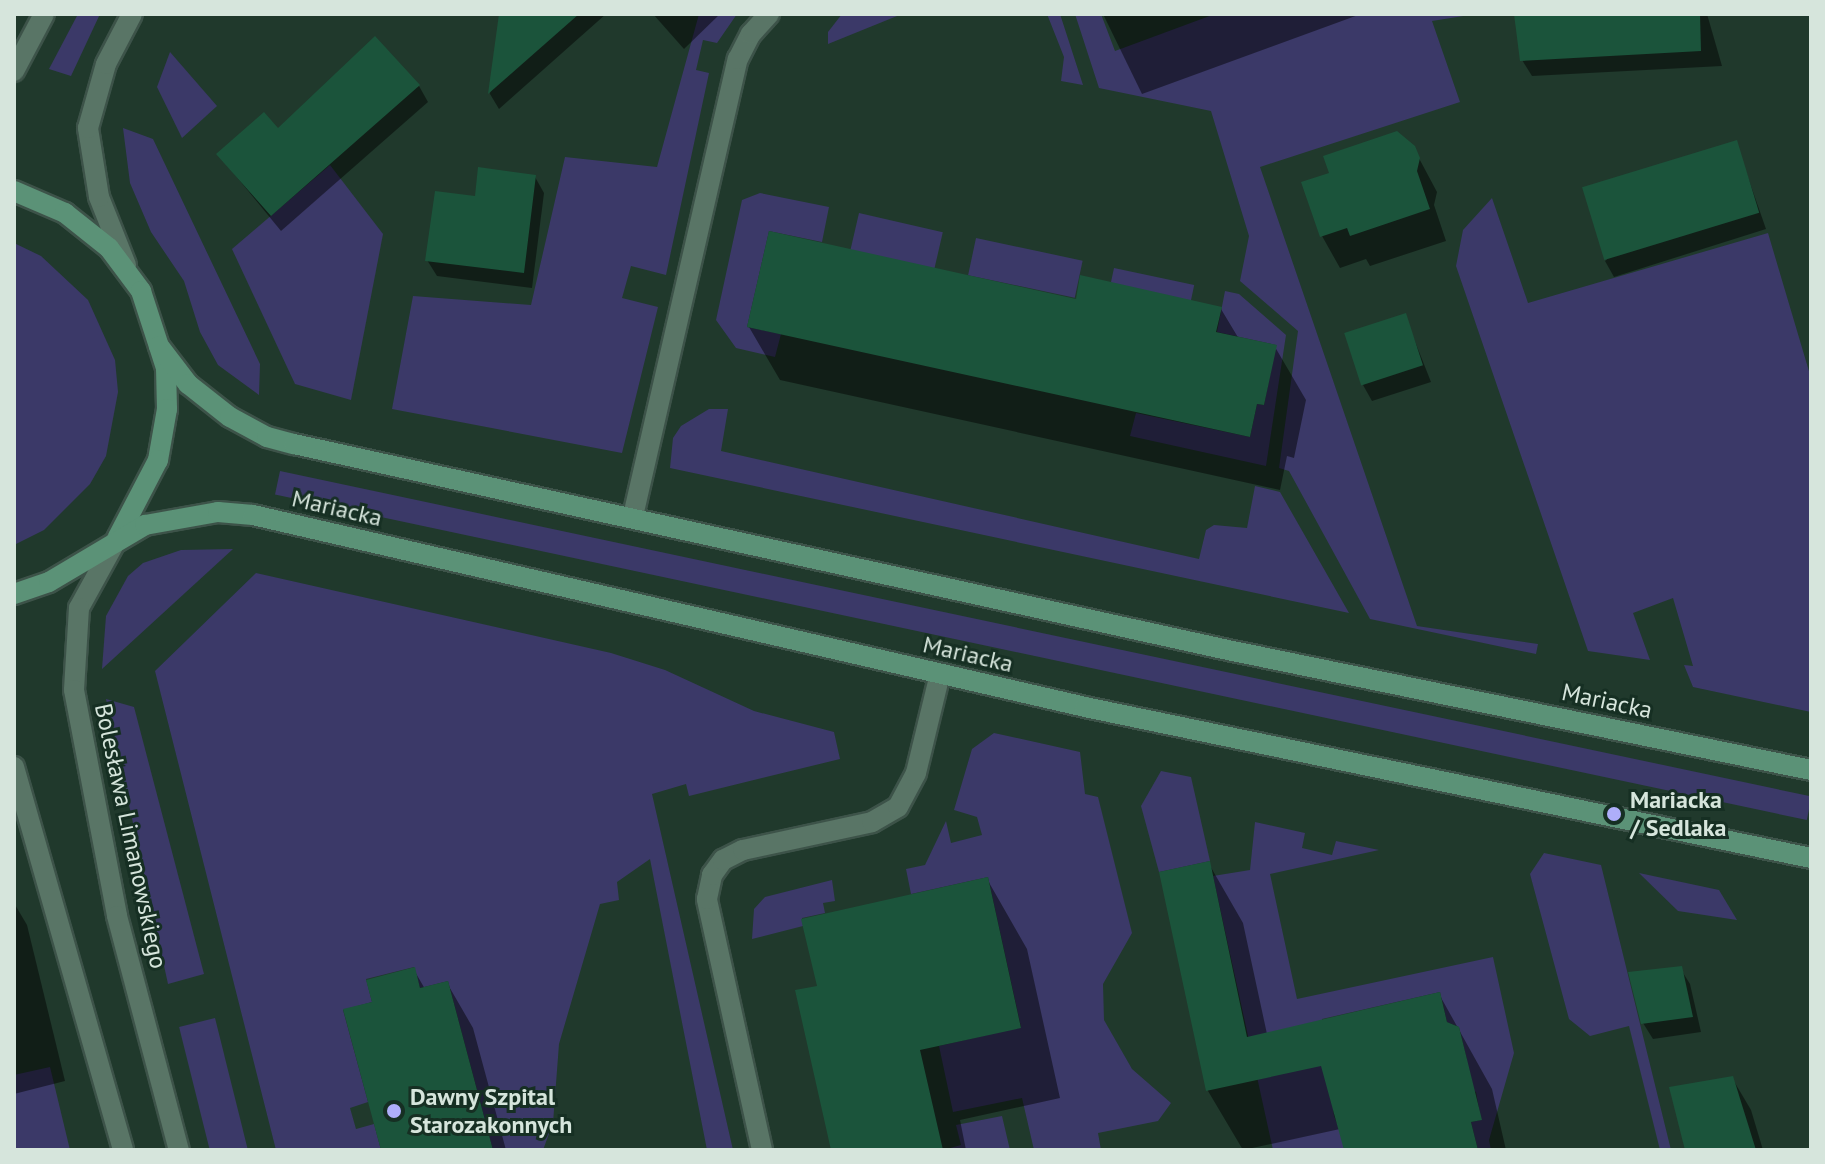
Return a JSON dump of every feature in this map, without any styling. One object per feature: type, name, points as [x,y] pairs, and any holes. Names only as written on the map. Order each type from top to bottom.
[{"type":"main road","points":[[14,191],[88,229],[127,269],[159,346],[168,379],[164,439],[149,483],[118,537],[49,582],[14,594]]},
{"type":"main road","name":"Mariacka","points":[[159,346],[188,384],[267,437],[1228,650],[1811,770]]},
{"type":"main road","name":"Mariacka","points":[[118,537],[186,515],[253,515],[940,674],[1811,858]]},
{"type":"street","points":[[14,71],[44,14]]},
{"type":"street","points":[[127,269],[99,197],[88,128],[106,64],[132,14]]},
{"type":"street","points":[[633,516],[738,59],[751,34],[769,14]]},
{"type":"street","name":"Bolesława Limanowskiego","points":[[118,537],[79,608],[74,690],[117,916],[179,1150]]},
{"type":"street","points":[[762,1150],[707,899],[712,875],[723,860],[743,850],[872,822],[898,807],[916,773],[940,674]]},
{"type":"street","points":[[14,767],[123,1150]]},
{"type":"shaded area","points":[[78,14],[100,14],[71,76],[49,69]]},
{"type":"shaded area","points":[[699,14],[737,14],[717,43],[703,40],[696,70],[709,73],[666,275],[631,266],[622,298],[658,307],[622,453],[392,409],[413,296],[531,305],[565,157],[657,167]]},
{"type":"shaded area","points":[[842,14],[902,14],[828,44],[828,32]]},
{"type":"shaded area","points":[[1047,14],[1060,14],[1083,85],[1061,81],[1064,57]]},
{"type":"shaded area","points":[[1075,14],[1101,14],[1115,51],[1215,14],[1476,14],[1432,21],[1460,102],[1260,167],[1417,626],[1538,644],[1536,654],[1370,619],[1289,471],[1279,468],[1298,331],[1240,281],[1249,236],[1211,111],[1099,88]]},
{"type":"shaded area","points":[[170,52],[217,106],[182,138],[157,87]]},
{"type":"shaded area","points":[[123,128],[153,139],[260,364],[259,395],[218,365],[200,332],[184,281],[151,232],[130,183]]},
{"type":"shaded area","points":[[330,165],[383,234],[351,400],[295,384],[232,249]]},
{"type":"shaded area","points":[[760,193],[829,207],[822,242],[769,231],[747,327],[781,334],[775,357],[736,348],[716,320],[742,200]]},
{"type":"shaded area","points":[[1492,198],[1528,303],[1768,233],[1811,378],[1811,712],[1693,687],[1684,665],[1693,666],[1673,598],[1633,613],[1650,660],[1588,651],[1456,266],[1463,230]]},
{"type":"shaded area","points":[[859,213],[943,232],[934,269],[850,250]]},
{"type":"shaded area","points":[[976,238],[1083,261],[1075,298],[968,275]]},
{"type":"shaded area","points":[[14,243],[41,256],[88,300],[115,360],[118,392],[106,456],[90,484],[44,530],[14,545]]},
{"type":"shaded area","points":[[1114,268],[1194,285],[1186,324],[1106,307]]},
{"type":"shaded area","points":[[1225,291],[1239,294],[1286,335],[1266,466],[1130,436],[1136,413],[1250,437],[1257,404],[1264,405],[1276,345],[1217,332]]},
{"type":"shaded area","points":[[709,409],[728,409],[721,451],[1199,559],[1206,530],[1214,525],[1247,528],[1255,486],[1280,492],[1349,613],[670,468],[673,438],[681,426]]},
{"type":"shaded area","points":[[280,471],[1811,796],[1807,820],[275,494]]},
{"type":"shaded area","points":[[233,549],[102,669],[106,616],[128,576],[143,563],[181,550]]},
{"type":"shaded area","points":[[256,573],[611,653],[665,670],[754,711],[834,732],[840,759],[689,796],[686,784],[652,794],[733,1150],[707,1150],[650,859],[617,882],[619,900],[600,904],[559,1044],[553,1123],[543,1150],[493,1150],[448,981],[420,988],[414,967],[366,979],[372,1002],[343,1010],[368,1102],[350,1108],[356,1129],[374,1124],[381,1150],[276,1150],[155,671]]},
{"type":"shaded area","points":[[106,699],[134,707],[204,974],[168,984]]},
{"type":"shaded area","points":[[994,733],[1080,752],[1085,794],[1098,797],[1132,933],[1103,984],[1104,1020],[1132,1069],[1171,1103],[1158,1121],[1098,1133],[1101,1150],[1034,1150],[1022,1098],[953,1112],[939,1046],[1021,1027],[988,877],[911,894],[906,869],[925,865],[946,821],[951,843],[982,835],[977,817],[954,810],[972,749]]},
{"type":"shaded area","points":[[1161,771],[1191,777],[1210,861],[1159,872],[1141,806]]},
{"type":"shaded area","points":[[1255,822],[1305,833],[1302,848],[1332,855],[1336,841],[1379,850],[1270,874],[1297,999],[1493,957],[1514,1053],[1489,1140],[1491,1150],[1478,1150],[1471,1122],[1481,1120],[1476,1092],[1463,1085],[1467,1060],[1459,1027],[1447,1022],[1440,992],[1322,1019],[1334,1116],[1348,1150],[1273,1150],[1213,876],[1250,870]]},
{"type":"shaded area","points":[[1544,853],[1601,865],[1671,1150],[1660,1150],[1629,1026],[1590,1036],[1569,1019],[1530,874]]},
{"type":"shaded area","points":[[1639,873],[1719,890],[1737,920],[1678,911]]},
{"type":"shaded area","points":[[832,880],[835,901],[823,903],[825,913],[802,918],[803,926],[752,939],[754,909],[765,897]]},
{"type":"shaded area","points":[[215,1018],[248,1150],[210,1150],[179,1027]]},
{"type":"shaded area","points":[[50,1067],[70,1150],[14,1150],[14,1075]]},
{"type":"shaded area","points":[[1002,1116],[1010,1150],[943,1150],[961,1145],[956,1125]]},
{"type":"building","points":[[499,14],[579,14],[488,94]]},
{"type":"building","points":[[1514,14],[1700,14],[1701,51],[1520,61]]},
{"type":"building","points":[[375,36],[420,85],[271,216],[216,154],[264,112],[278,128]]},
{"type":"building","points":[[1397,131],[1415,146],[1420,158],[1417,171],[1430,209],[1350,236],[1347,228],[1320,237],[1301,182],[1329,173],[1323,156]]},
{"type":"building","points":[[1737,140],[1759,213],[1604,260],[1582,187]]},
{"type":"building","points":[[478,167],[536,175],[524,273],[425,261],[435,191],[475,196]]},
{"type":"building","points":[[769,231],[1076,299],[1080,275],[1222,307],[1216,332],[1277,345],[1264,405],[1257,404],[1250,437],[747,327]]},
{"type":"building","points":[[1406,313],[1423,365],[1361,385],[1344,333]]},
{"type":"building","points":[[1210,861],[1247,1037],[1440,992],[1447,1022],[1459,1027],[1482,1120],[1471,1122],[1478,1150],[1344,1150],[1321,1066],[1206,1091],[1159,872]]},
{"type":"building","points":[[988,877],[1021,1028],[920,1050],[943,1150],[831,1150],[795,990],[817,986],[801,919]]},
{"type":"building","points":[[1682,966],[1693,1017],[1641,1024],[1628,972]]},
{"type":"building","points":[[415,967],[420,988],[448,981],[493,1150],[381,1150],[343,1009],[372,1002],[366,980]]},
{"type":"building","points":[[1733,1076],[1756,1150],[1685,1150],[1669,1087]]},
{"type":"place","name":"Mariacka / Sedlaka","points":[[1614,814]]},
{"type":"place","name":"Dawny Szpital Starozakonnych","points":[[394,1111]]}]
